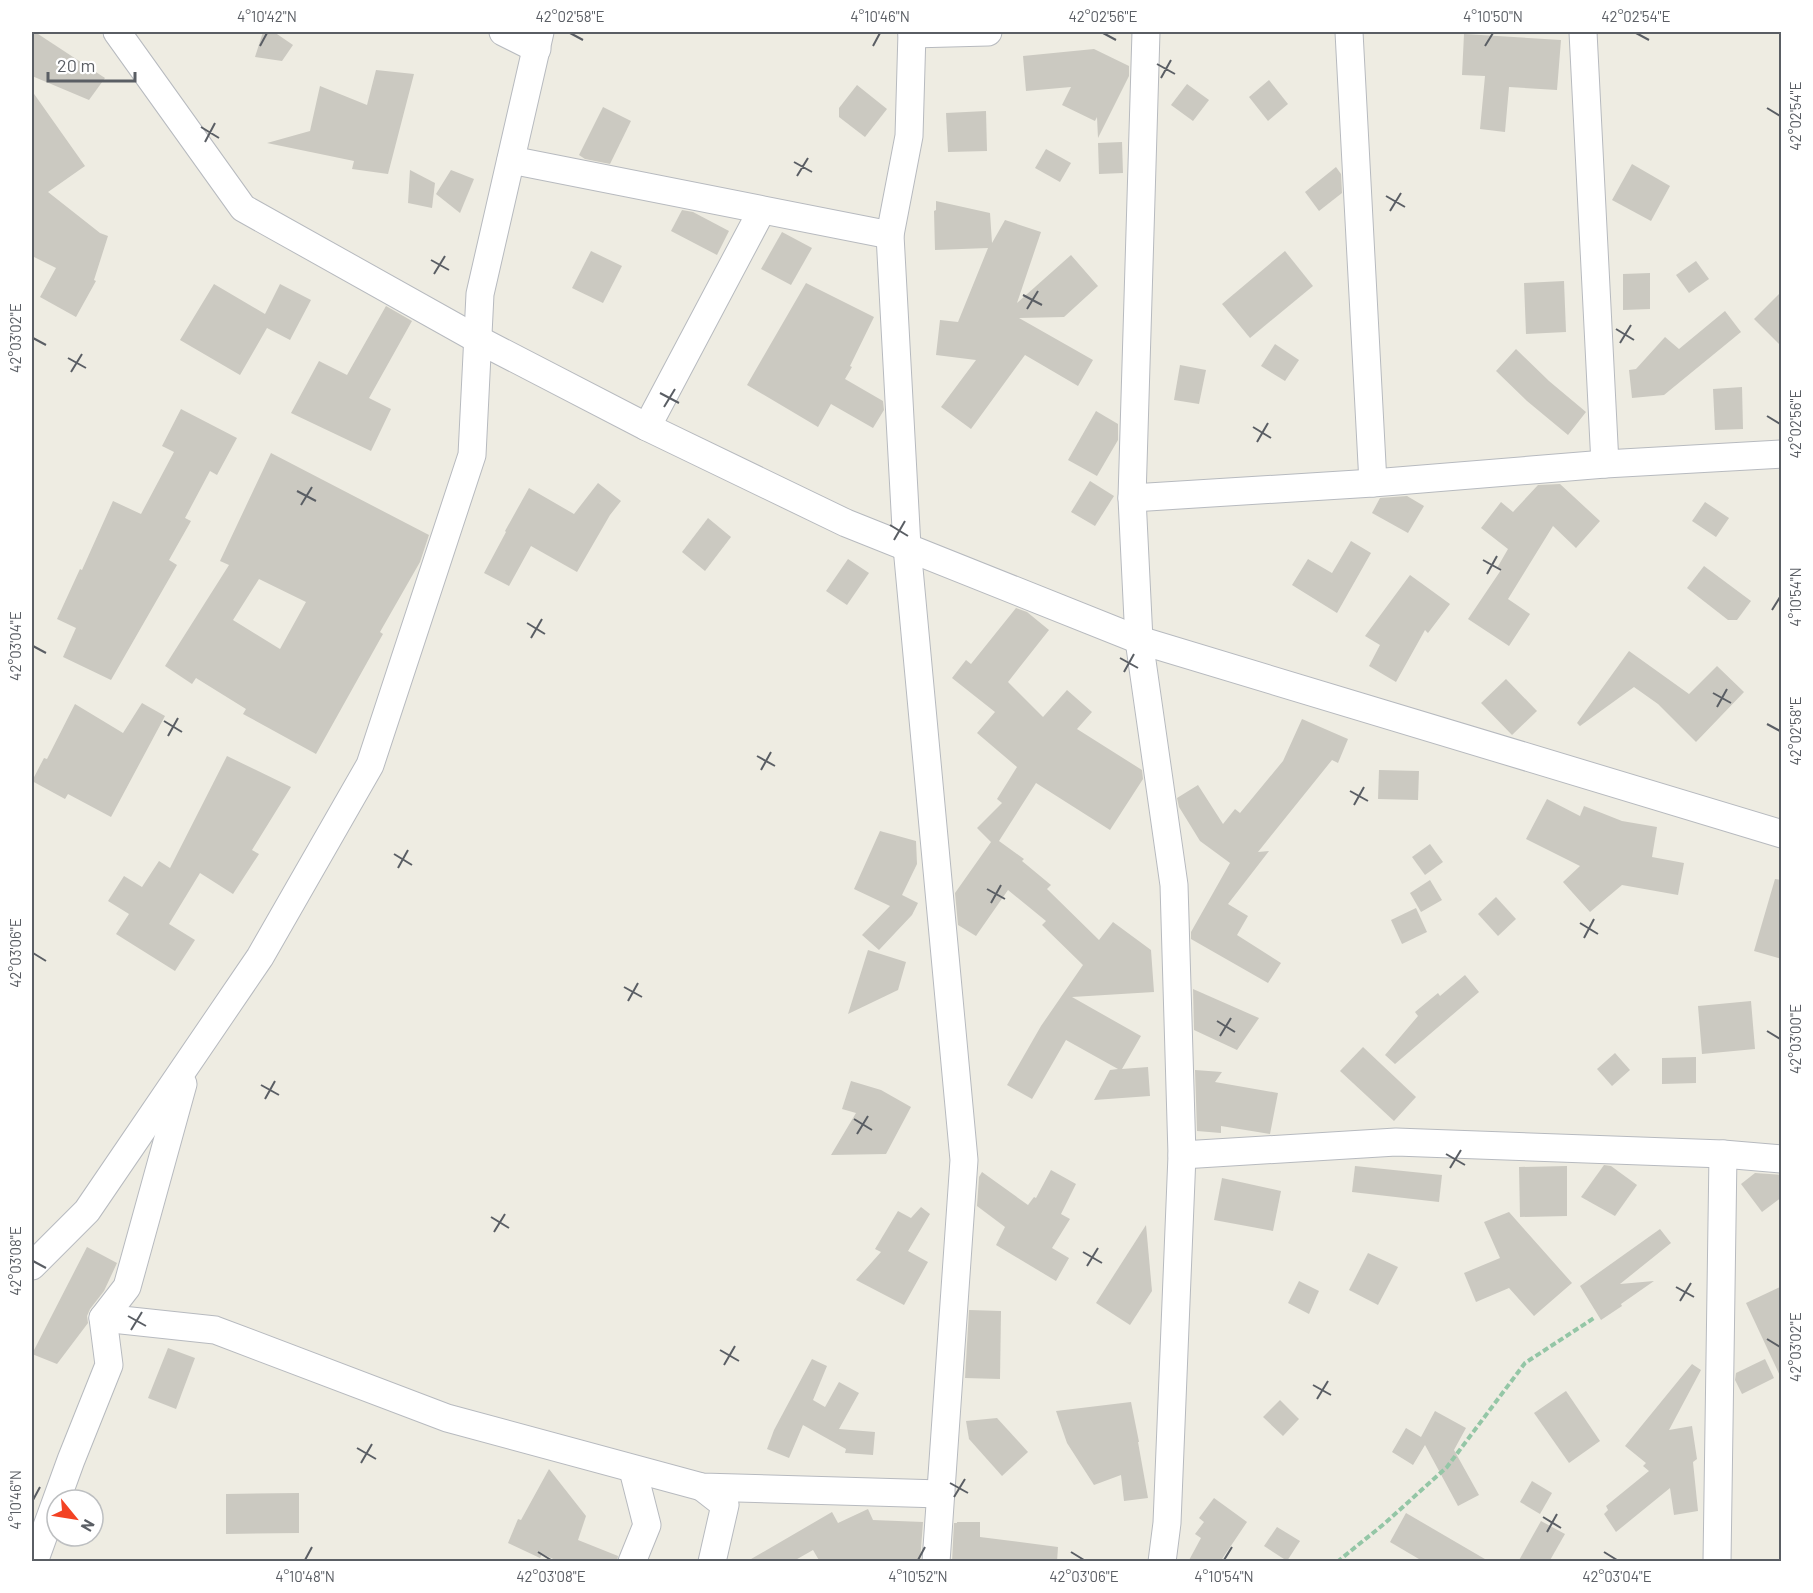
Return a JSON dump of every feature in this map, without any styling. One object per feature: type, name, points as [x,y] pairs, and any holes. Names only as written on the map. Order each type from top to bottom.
[{"type":"street","points":[[117,32],[243,207],[477,339],[647,427],[846,523],[1139,640],[1782,834]]},
{"type":"street","points":[[32,1266],[87,1211],[260,957],[369,765],[472,455],[480,294],[538,40],[503,32]]},
{"type":"street","points":[[936,1562],[964,1160],[907,548],[890,235],[909,136],[912,33],[988,32]]},
{"type":"street","points":[[1146,32],[1132,498],[1139,640],[1174,885],[1182,1155],[1167,1523],[1162,1562]]},
{"type":"street","points":[[1349,32],[1373,483]]},
{"type":"street","points":[[1583,32],[1605,464]]},
{"type":"street","points":[[511,160],[890,235]]},
{"type":"street","points":[[647,427],[762,210]]},
{"type":"street","points":[[1132,498],[1373,483],[1605,464],[1782,454]]},
{"type":"street","points":[[34,1562],[70,1460],[109,1365],[103,1318],[127,1287],[188,1063]]},
{"type":"street","points":[[1182,1155],[1396,1142],[1723,1154],[1782,1160]]},
{"type":"street","points":[[1717,1562],[1723,1154]]},
{"type":"street","points":[[103,1318],[215,1330],[447,1418],[702,1487],[941,1494]]},
{"type":"street","points":[[632,1562],[647,1524],[633,1470]]},
{"type":"street","points":[[702,1487],[725,1505],[712,1562]]},
{"type":"path","points":[[1337,1562],[1384,1524],[1447,1467],[1525,1363],[1594,1318]]},
{"type":"building","points":[[32,32],[105,78],[89,100],[32,76]]},
{"type":"building","points":[[263,32],[274,32],[293,45],[282,61],[255,57]]},
{"type":"building","points":[[1464,34],[1561,40],[1557,90],[1509,87],[1505,132],[1480,129],[1485,76],[1462,75]]},
{"type":"building","points":[[1094,49],[1129,66],[1129,76],[1098,138],[1097,117],[1095,121],[1062,105],[1071,87],[1026,91],[1023,56]]},
{"type":"building","points":[[376,70],[414,74],[388,174],[352,169],[354,161],[267,143],[310,131],[320,86],[367,105]]},
{"type":"building","points":[[1269,80],[1288,104],[1268,121],[1249,97]]},
{"type":"building","points":[[1187,84],[1209,100],[1193,121],[1171,105]]},
{"type":"building","points":[[857,85],[887,109],[865,137],[839,117],[839,108]]},
{"type":"building","points":[[32,91],[85,166],[48,192],[100,233],[108,236],[94,280],[96,281],[76,317],[40,297],[56,268],[32,256]]},
{"type":"building","points":[[603,107],[631,121],[610,164],[585,159],[579,155]]},
{"type":"building","points":[[986,111],[987,151],[948,152],[946,113]]},
{"type":"building","points":[[1122,142],[1123,173],[1099,174],[1098,143]]},
{"type":"building","points":[[1046,149],[1071,163],[1060,182],[1035,168]]},
{"type":"building","points":[[1632,164],[1670,186],[1651,221],[1612,200]]},
{"type":"building","points":[[1336,167],[1341,174],[1342,193],[1319,211],[1305,192]]},
{"type":"building","points":[[410,170],[435,183],[432,208],[408,203]]},
{"type":"building","points":[[451,170],[474,179],[460,213],[436,194]]},
{"type":"building","points":[[936,201],[990,213],[992,243],[1005,220],[1041,232],[1017,303],[1071,255],[1098,286],[1064,317],[1019,318],[1093,360],[1078,386],[1025,355],[971,429],[941,407],[976,360],[936,355],[940,320],[958,322],[988,248],[935,250]]},
{"type":"building","points":[[682,210],[693,212],[729,231],[717,255],[671,231]]},
{"type":"building","points":[[782,232],[812,248],[791,285],[761,269]]},
{"type":"building","points":[[591,251],[622,266],[603,303],[572,288]]},
{"type":"building","points":[[1285,251],[1313,286],[1250,338],[1222,304]]},
{"type":"building","points":[[1696,261],[1709,279],[1689,293],[1676,275]]},
{"type":"building","points":[[1650,273],[1650,309],[1623,310],[1623,274]]},
{"type":"building","points":[[1564,281],[1566,332],[1526,334],[1524,283]]},
{"type":"building","points":[[806,283],[874,317],[845,379],[883,401],[884,410],[873,428],[831,404],[818,427],[747,385]]},
{"type":"building","points":[[214,284],[265,314],[280,284],[311,300],[290,340],[267,328],[240,375],[180,340]]},
{"type":"building","points":[[1782,291],[1782,347],[1754,319]]},
{"type":"building","points":[[386,306],[412,321],[369,398],[391,409],[371,451],[291,413],[319,361],[347,375]]},
{"type":"building","points":[[1725,311],[1741,332],[1664,395],[1632,398],[1629,370],[1636,369],[1665,337],[1679,349]]},
{"type":"building","points":[[1275,344],[1299,360],[1285,381],[1261,366]]},
{"type":"building","points":[[1516,349],[1586,412],[1568,435],[1527,401],[1496,371]]},
{"type":"building","points":[[1180,365],[1206,370],[1199,404],[1174,400]]},
{"type":"building","points":[[1742,387],[1743,429],[1715,430],[1713,389]]},
{"type":"building","points":[[181,409],[237,438],[217,475],[210,471],[185,518],[191,521],[169,560],[177,565],[111,680],[63,657],[76,628],[57,619],[113,501],[141,514],[174,452],[162,446]]},
{"type":"building","points":[[1096,411],[1118,424],[1118,440],[1097,476],[1068,460]]},
{"type":"building","points":[[271,453],[429,535],[420,562],[380,632],[383,634],[316,754],[243,714],[246,709],[196,678],[192,684],[165,666],[229,565],[220,561]],"holes":[[[259,579],[306,602],[280,649],[233,620]]]},
{"type":"building","points":[[1090,481],[1114,496],[1095,526],[1071,512]]},
{"type":"building","points":[[598,483],[621,501],[610,515],[577,572],[531,546],[509,586],[484,573],[529,488],[574,514]]},
{"type":"building","points":[[1560,484],[1600,521],[1576,548],[1553,526],[1508,599],[1530,614],[1509,646],[1468,619],[1501,570],[1497,568],[1508,549],[1481,528],[1501,502],[1513,512],[1538,485]]},
{"type":"building","points":[[1407,496],[1424,506],[1408,533],[1372,513],[1380,498]]},
{"type":"building","points":[[1705,502],[1729,518],[1716,537],[1692,521]]},
{"type":"building","points":[[708,518],[731,537],[705,571],[682,552]]},
{"type":"building","points":[[1351,541],[1371,553],[1337,613],[1292,585],[1308,559],[1332,573]]},
{"type":"building","points":[[848,559],[869,573],[847,605],[826,591]]},
{"type":"building","points":[[1704,566],[1751,601],[1737,620],[1728,620],[1687,588]]},
{"type":"building","points":[[1410,575],[1450,604],[1428,633],[1425,630],[1396,682],[1369,666],[1380,645],[1365,636]]},
{"type":"building","points":[[1016,608],[1027,612],[1049,630],[1008,682],[1043,717],[1067,690],[1092,712],[1077,729],[1142,770],[1143,779],[1110,830],[1036,783],[999,841],[1024,859],[1022,861],[1051,885],[1047,889],[1099,940],[1113,922],[1151,950],[1154,992],[1072,997],[1141,1036],[1122,1069],[1148,1067],[1150,1096],[1094,1100],[1110,1070],[1118,1069],[1066,1040],[1032,1099],[1007,1085],[1041,1026],[1083,965],[1042,925],[1046,921],[1008,890],[976,936],[958,925],[955,893],[991,842],[977,828],[1002,803],[997,799],[1017,767],[977,733],[995,712],[952,678],[966,660],[971,664]]},
{"type":"building","points":[[1629,651],[1689,694],[1717,666],[1744,692],[1696,742],[1658,704],[1634,687],[1580,726],[1577,723]]},
{"type":"building","points":[[1506,679],[1537,711],[1512,735],[1481,703]]},
{"type":"building","points":[[142,703],[165,716],[111,817],[68,794],[65,799],[32,781],[44,758],[47,759],[75,704],[123,733]]},
{"type":"building","points":[[1302,719],[1348,739],[1338,763],[1332,760],[1258,852],[1269,851],[1228,904],[1248,916],[1237,935],[1281,963],[1268,983],[1191,939],[1191,932],[1230,863],[1200,841],[1179,807],[1177,798],[1198,785],[1223,824],[1235,809],[1240,813],[1283,761]]},
{"type":"building","points":[[227,756],[291,787],[252,850],[259,854],[233,894],[200,873],[169,924],[195,940],[175,971],[116,934],[129,914],[108,901],[124,876],[142,887],[159,861],[170,868]]},
{"type":"building","points":[[1379,770],[1419,771],[1418,800],[1378,799]]},
{"type":"building","points":[[1547,799],[1580,816],[1584,806],[1622,821],[1657,827],[1652,857],[1684,863],[1678,895],[1622,885],[1590,912],[1563,882],[1580,866],[1526,839]]},
{"type":"building","points":[[880,831],[916,841],[917,864],[902,895],[918,903],[912,915],[879,950],[862,935],[890,906],[854,889]]},
{"type":"building","points":[[1430,844],[1443,862],[1425,875],[1412,857]]},
{"type":"building","points":[[1775,879],[1782,880],[1782,959],[1754,951]]},
{"type":"building","points":[[1430,880],[1442,900],[1421,912],[1410,893]]},
{"type":"building","points":[[1496,897],[1516,919],[1498,936],[1478,914]]},
{"type":"building","points":[[1416,908],[1427,932],[1402,944],[1391,920]]},
{"type":"building","points":[[868,950],[906,962],[898,990],[848,1014]]},
{"type":"building","points":[[1465,975],[1479,992],[1395,1064],[1385,1055],[1418,1016],[1415,1012],[1438,993],[1440,996]]},
{"type":"building","points":[[1193,989],[1259,1018],[1237,1050],[1194,1030]]},
{"type":"building","points":[[1751,1001],[1755,1049],[1702,1054],[1698,1006]]},
{"type":"building","points":[[1363,1047],[1416,1097],[1394,1121],[1340,1071]]},
{"type":"building","points":[[1615,1053],[1630,1070],[1612,1086],[1597,1069]]},
{"type":"building","points":[[1696,1057],[1696,1083],[1662,1084],[1662,1058]]},
{"type":"building","points":[[1195,1070],[1222,1072],[1215,1082],[1278,1093],[1270,1134],[1221,1126],[1221,1133],[1197,1131]]},
{"type":"building","points":[[851,1081],[881,1090],[911,1107],[886,1154],[831,1155],[856,1113],[842,1109]]},
{"type":"building","points":[[1604,1165],[1611,1166],[1637,1185],[1615,1216],[1581,1197]]},
{"type":"building","points":[[1355,1166],[1442,1175],[1439,1202],[1352,1192]]},
{"type":"building","points":[[1567,1166],[1567,1216],[1520,1217],[1519,1167]]},
{"type":"building","points":[[1051,1170],[1076,1184],[1061,1214],[1070,1219],[1052,1248],[1069,1258],[1056,1281],[996,1245],[1005,1227],[977,1206],[979,1177],[982,1172],[1028,1205],[1034,1197],[1036,1198]]},
{"type":"building","points":[[1755,1173],[1782,1175],[1782,1197],[1762,1212],[1741,1184]]},
{"type":"building","points":[[1222,1178],[1281,1191],[1273,1231],[1214,1220]]},
{"type":"building","points":[[921,1207],[930,1214],[908,1251],[928,1262],[904,1305],[856,1280],[881,1252],[875,1249],[898,1211],[911,1218]]},
{"type":"building","points":[[1509,1212],[1572,1283],[1534,1316],[1509,1288],[1476,1302],[1464,1273],[1500,1258],[1484,1222]]},
{"type":"building","points":[[1146,1225],[1152,1291],[1130,1325],[1096,1303]]},
{"type":"building","points":[[1660,1229],[1671,1243],[1620,1284],[1654,1281],[1601,1320],[1580,1286]]},
{"type":"building","points":[[87,1247],[117,1263],[104,1291],[90,1309],[87,1316],[88,1323],[57,1364],[32,1354]]},
{"type":"building","points":[[1368,1253],[1398,1267],[1378,1305],[1349,1290]]},
{"type":"building","points":[[1299,1281],[1319,1291],[1309,1314],[1288,1303]]},
{"type":"building","points":[[1782,1286],[1782,1380],[1746,1303]]},
{"type":"building","points":[[969,1310],[1001,1311],[1000,1379],[965,1378]]},
{"type":"building","points":[[168,1348],[195,1358],[176,1409],[148,1398]]},
{"type":"building","points":[[812,1359],[827,1366],[813,1400],[825,1407],[839,1382],[859,1393],[839,1429],[875,1432],[873,1455],[845,1453],[846,1449],[803,1425],[789,1458],[767,1449],[774,1430]]},
{"type":"building","points":[[1765,1359],[1774,1378],[1742,1394],[1735,1380],[1736,1373]]},
{"type":"building","points":[[1692,1364],[1701,1370],[1669,1430],[1692,1426],[1697,1459],[1693,1462],[1698,1511],[1674,1515],[1670,1488],[1616,1532],[1604,1514],[1608,1510],[1606,1506],[1649,1471],[1643,1466],[1646,1463],[1625,1446]]},
{"type":"building","points":[[1566,1391],[1600,1441],[1569,1463],[1534,1413]]},
{"type":"building","points":[[1280,1400],[1299,1419],[1283,1436],[1263,1417]]},
{"type":"building","points":[[1131,1402],[1148,1498],[1124,1501],[1121,1475],[1094,1485],[1067,1443],[1056,1411]]},
{"type":"building","points":[[1435,1411],[1466,1428],[1454,1450],[1479,1495],[1458,1506],[1425,1445],[1413,1465],[1392,1452],[1406,1428],[1421,1437]]},
{"type":"building","points":[[997,1418],[1028,1452],[1002,1476],[969,1439],[966,1421]]},
{"type":"building","points":[[549,1469],[586,1516],[578,1540],[618,1556],[617,1562],[560,1562],[542,1554],[540,1558],[508,1543],[518,1519],[521,1520]]},
{"type":"building","points":[[1532,1481],[1552,1493],[1540,1514],[1520,1502]]},
{"type":"building","points":[[299,1493],[299,1533],[226,1534],[226,1494]]},
{"type":"building","points":[[1214,1498],[1247,1522],[1220,1562],[1188,1562],[1201,1538],[1195,1534],[1204,1522],[1199,1518]]},
{"type":"building","points":[[868,1509],[873,1520],[923,1522],[920,1562],[820,1562],[813,1550],[792,1562],[746,1562],[832,1512],[838,1523]]},
{"type":"building","points":[[1406,1513],[1490,1562],[1424,1562],[1390,1542]]},
{"type":"building","points":[[1541,1521],[1565,1534],[1549,1562],[1518,1562]]},
{"type":"building","points":[[980,1522],[980,1537],[1058,1547],[1057,1562],[952,1562],[954,1523]]},
{"type":"building","points":[[1277,1527],[1300,1541],[1287,1561],[1264,1546]]}]
